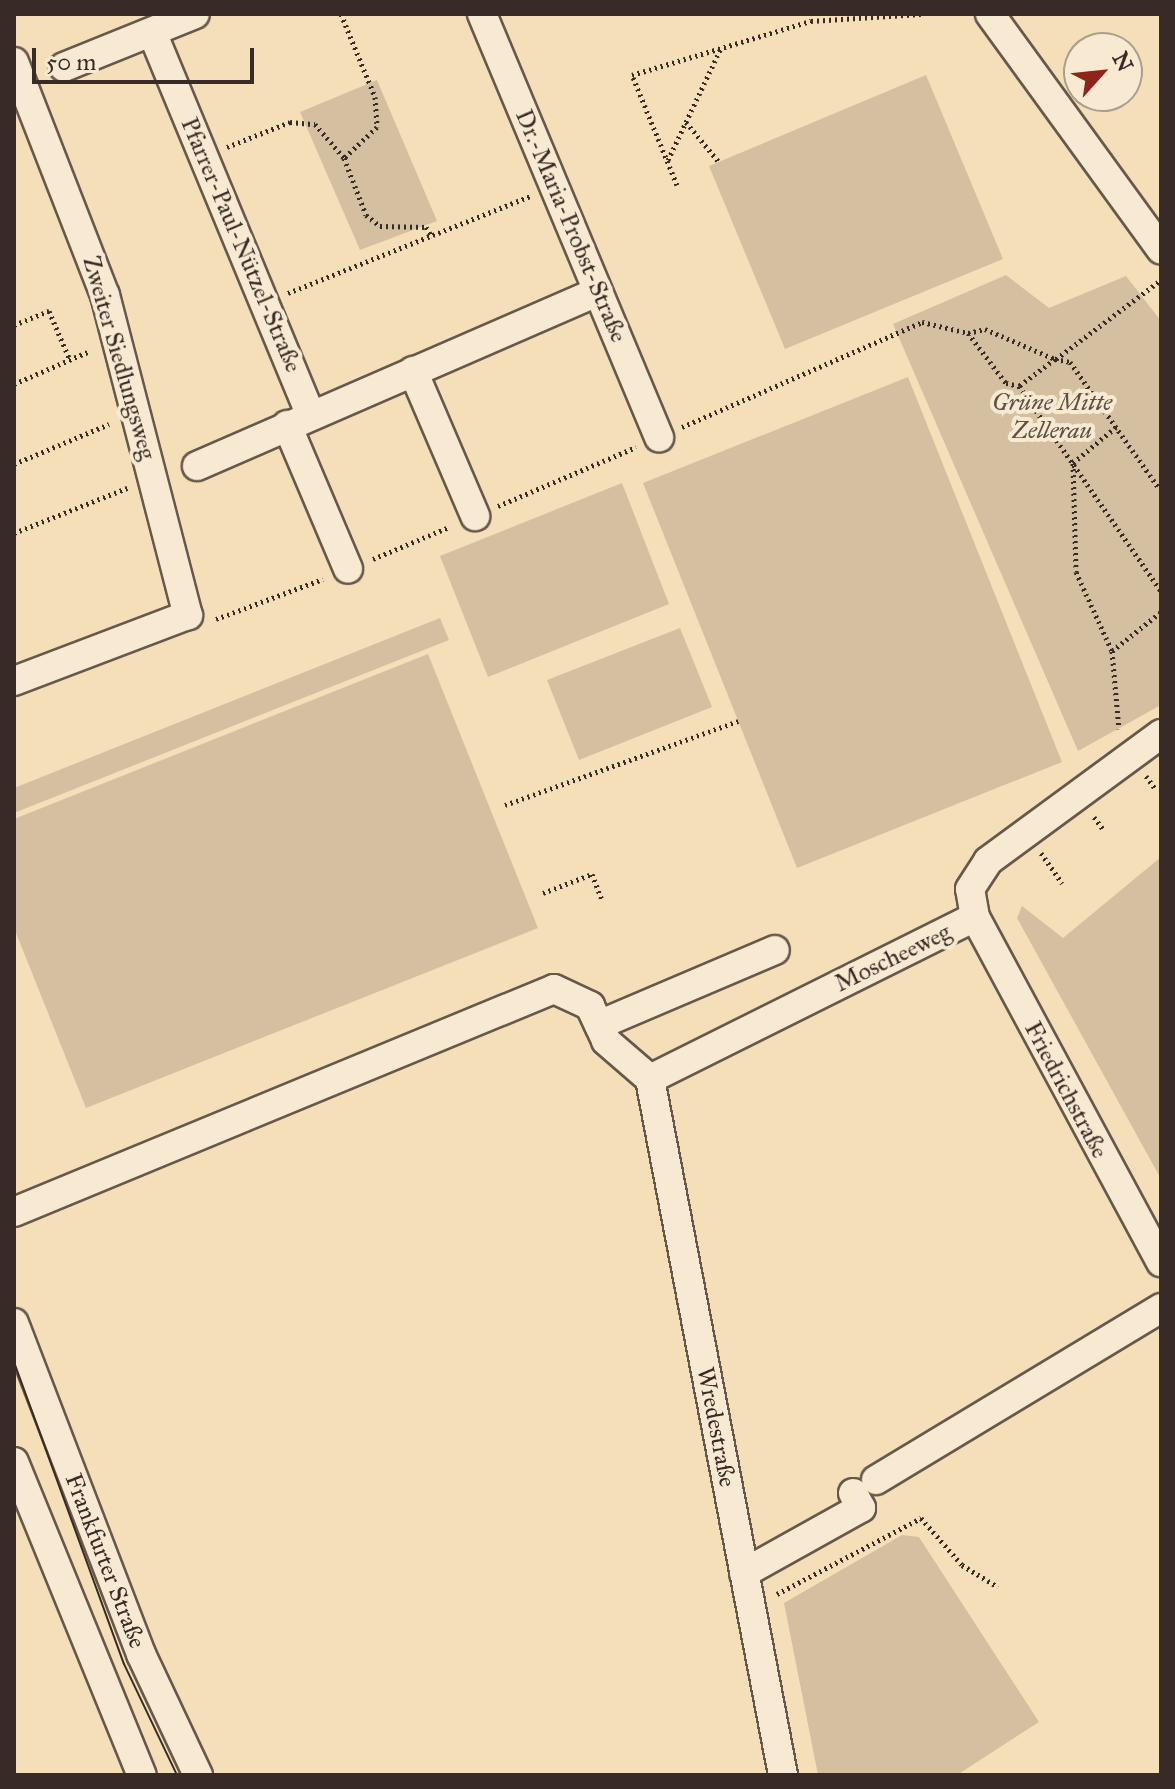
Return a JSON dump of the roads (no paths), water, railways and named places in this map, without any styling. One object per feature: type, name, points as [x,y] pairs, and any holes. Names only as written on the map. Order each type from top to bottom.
[{"type":"street","points":[[64,67],[195,14]]},
{"type":"street","name":"Dr.-Maria-Probst-Straße","points":[[482,14],[659,437]]},
{"type":"street","points":[[990,14],[1161,249]]},
{"type":"street","name":"Pfarrer-Paul-Nützel-Straße","points":[[152,32],[265,302],[299,420],[348,569]]},
{"type":"street","name":"Zweiter Siedlungsweg","points":[[14,62],[26,124],[117,339],[188,615],[14,681]]},
{"type":"street","points":[[197,466],[598,292]]},
{"type":"street","points":[[413,371],[475,516]]},
{"type":"street","name":"Moscheeweg","points":[[650,1079],[975,917],[970,889],[988,861],[1161,734]]},
{"type":"street","name":"Friedrichstraße","points":[[975,917],[1161,1262]]},
{"type":"street","points":[[599,1025],[775,950]]},
{"type":"street","points":[[14,1212],[554,989],[590,1006],[606,1041],[650,1079]]},
{"type":"street","name":"Wredestraße","points":[[650,1079],[783,1775]]},
{"type":"street","points":[[744,1573],[861,1508],[864,1487],[1161,1308]]},
{"type":"street","name":"Frankfurter Straße","points":[[16,1337],[141,1654],[198,1775]]},
{"type":"street","name":"Frankfurter Straße","points":[[14,1462],[142,1775]]},
{"type":"tram line","points":[[14,1362],[124,1664],[177,1775]]},
{"type":"park label","name":"Grüne Mitte Zellerau","points":[[1052,417]]}]
